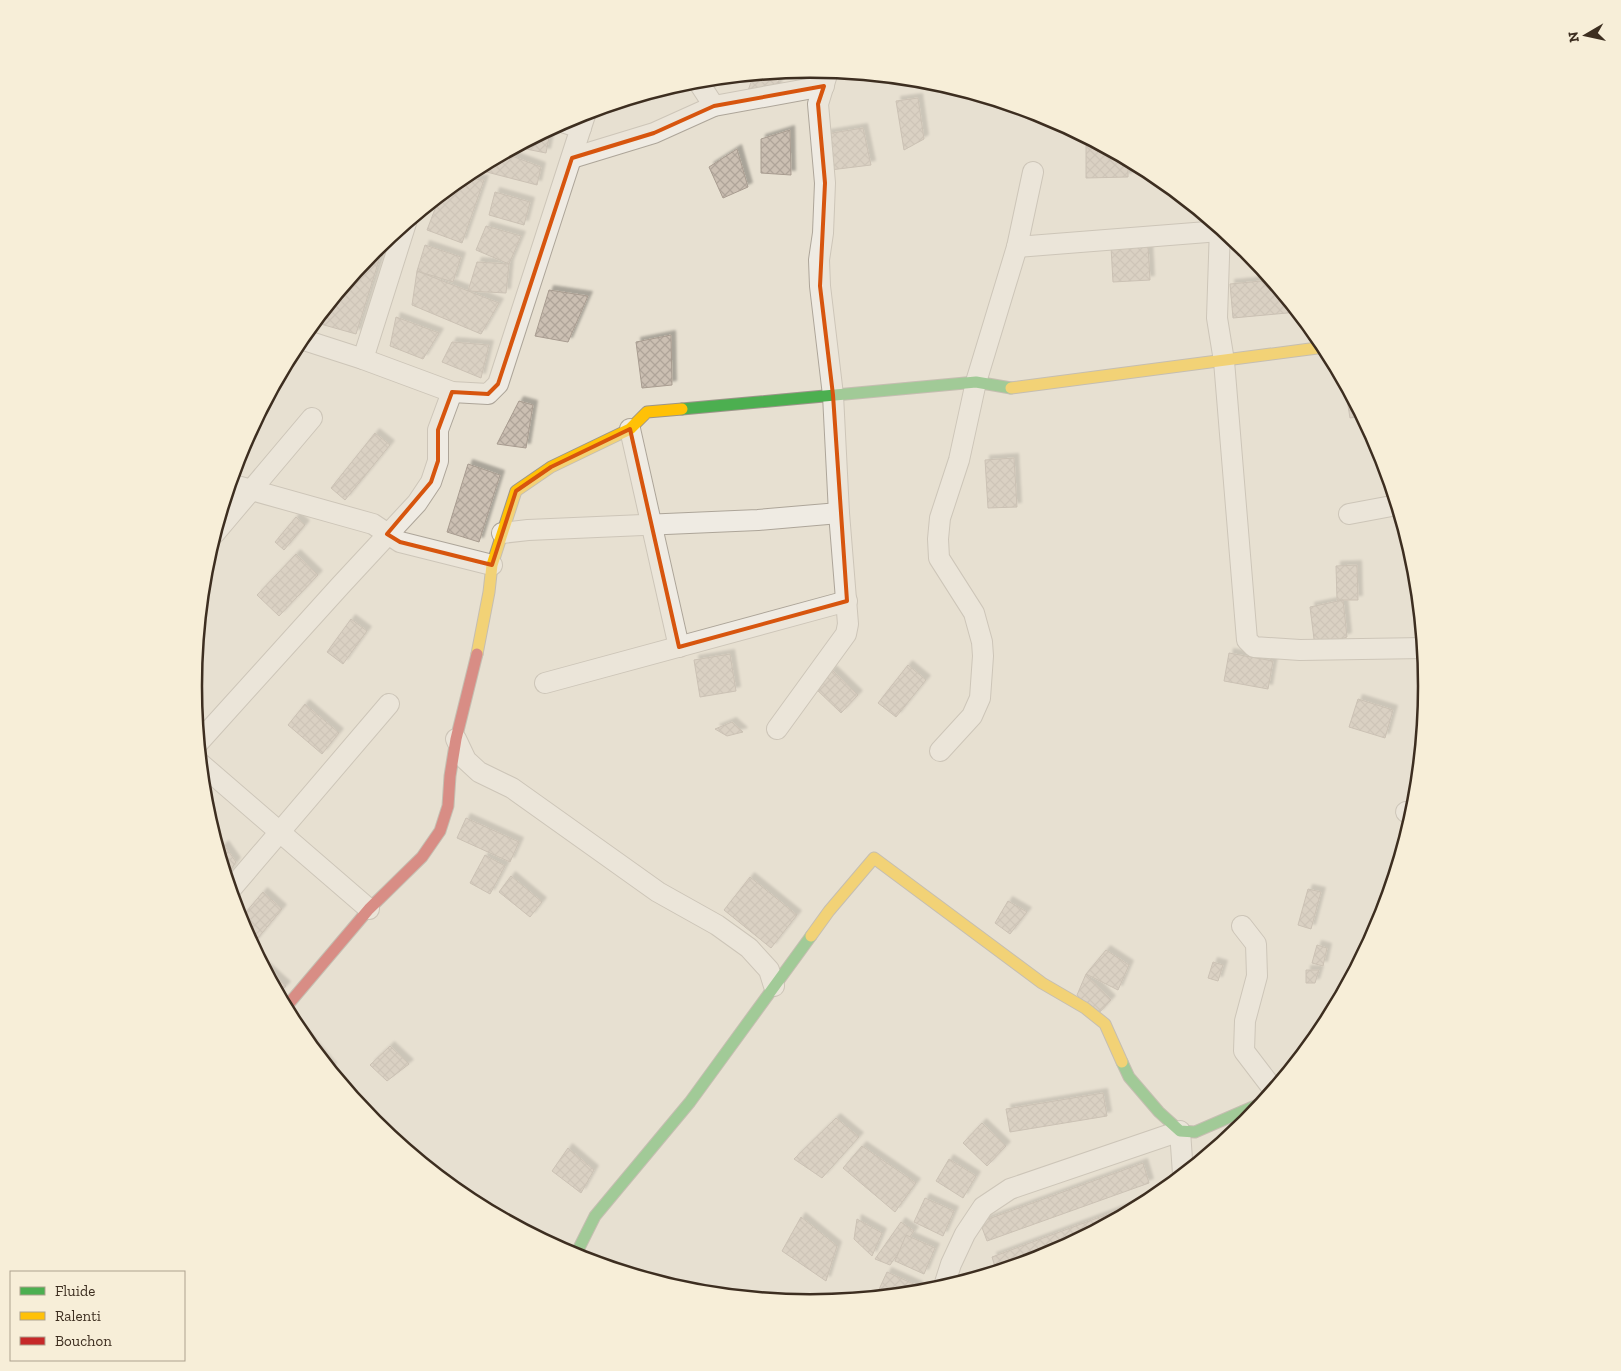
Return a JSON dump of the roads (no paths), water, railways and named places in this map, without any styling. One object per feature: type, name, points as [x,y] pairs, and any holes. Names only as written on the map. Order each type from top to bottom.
[{"type":"street","points":[[572,158],[654,133],[714,106],[825,78]]},
{"type":"street","points":[[777,729],[846,634],[848,624],[839,513],[834,395],[820,286],[819,260],[823,233],[825,183],[818,104],[826,78]]},
{"type":"street","points":[[702,87],[714,106]]},
{"type":"street","points":[[309,342],[452,392],[488,394],[498,384],[572,158],[576,125]]},
{"type":"street","points":[[940,751],[972,716],[980,698],[982,642],[974,613],[939,558],[940,518],[958,460],[976,382],[1017,247],[1033,172]]},
{"type":"street","points":[[1017,247],[1214,231]]},
{"type":"street","points":[[362,359],[402,236]]},
{"type":"street","points":[[1220,236],[1217,318],[1224,361],[1247,640],[1254,647],[1300,650],[1417,648]]},
{"type":"street","points":[[291,1001],[370,909],[422,857],[440,831],[448,806],[450,776],[456,739],[481,636],[492,566],[502,533],[516,491],[551,467],[630,428],[647,412],[976,382],[1011,388],[1316,348]]},
{"type":"street","points":[[205,735],[417,503],[431,482],[438,461],[438,430],[452,392]]},
{"type":"street","points":[[225,521],[312,418]]},
{"type":"street","points":[[630,428],[679,648]]},
{"type":"street","points":[[237,486],[373,524],[400,542],[492,566]]},
{"type":"street","points":[[1349,514],[1391,506]]},
{"type":"street","points":[[502,533],[528,530],[758,520],[839,513]]},
{"type":"street","points":[[545,683],[679,648],[847,600]]},
{"type":"street","points":[[236,883],[389,704]]},
{"type":"street","points":[[456,739],[466,760],[479,772],[512,788],[658,892],[717,925],[749,948],[769,970],[774,986]]},
{"type":"street","points":[[209,770],[370,909]]},
{"type":"street","points":[[579,1247],[595,1216],[690,1102],[829,911],[874,858],[1042,984],[1085,1008],[1105,1024],[1129,1077],[1159,1112],[1180,1131],[1182,1167]]},
{"type":"street","points":[[1242,926],[1256,944],[1257,976],[1245,1021],[1244,1051],[1269,1084]]},
{"type":"street","points":[[947,1278],[965,1234],[983,1207],[1010,1189],[1180,1131],[1195,1132],[1244,1111]]}]
